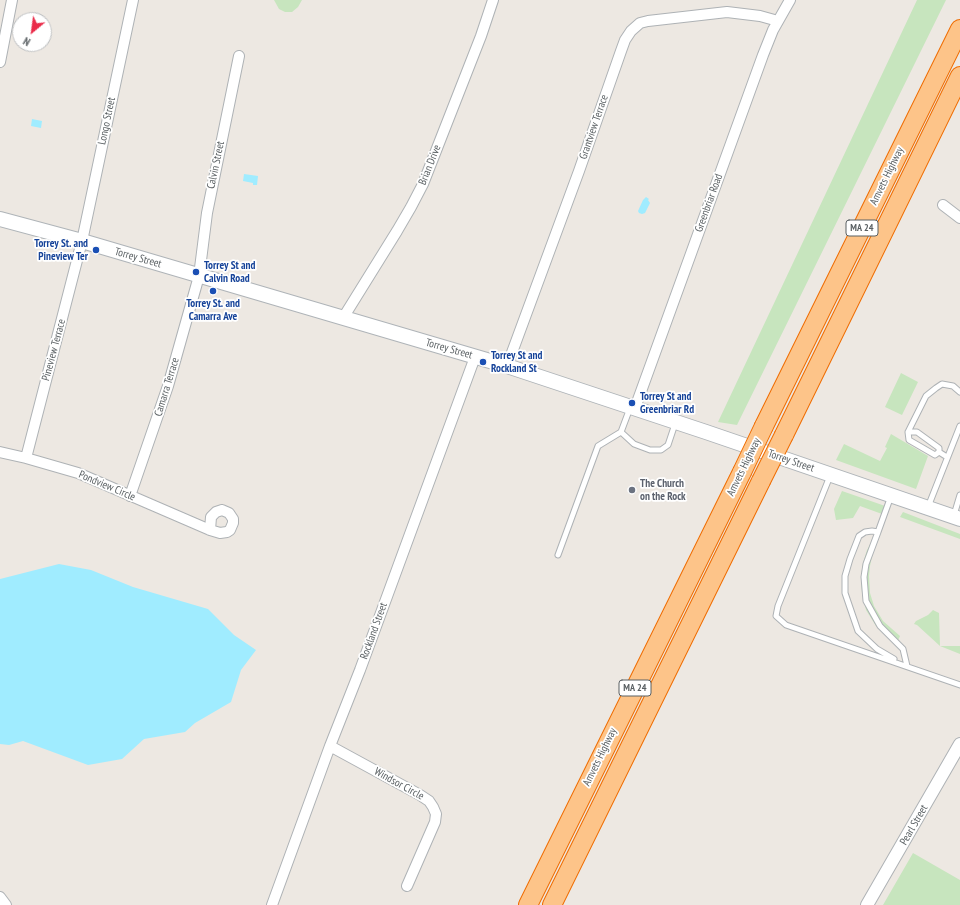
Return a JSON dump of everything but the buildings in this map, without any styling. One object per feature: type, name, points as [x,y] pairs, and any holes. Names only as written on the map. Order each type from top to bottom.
[{"type":"highway","name":"Amvets Highway","points":[[528,905],[960,29]]},
{"type":"highway","name":"Amvets Highway","points":[[552,905],[960,76]]},
{"type":"main road","name":"Torrey Street","points":[[0,219],[82,241],[507,366],[957,518]]},
{"type":"street","points":[[0,62],[12,0]]},
{"type":"street","name":"Longo Street","points":[[82,241],[133,0]]},
{"type":"street","name":"Brian Drive","points":[[343,318],[397,232],[423,184],[481,36],[493,0]]},
{"type":"street","name":"Greenbriar Road","points":[[632,407],[763,55],[778,21],[790,0]]},
{"type":"street","name":"Grantview Terrace","points":[[507,366],[579,171],[625,40],[631,31],[640,23],[648,21],[727,12],[760,16],[778,21]]},
{"type":"street","name":"Calvin Street","points":[[199,276],[207,212],[239,56]]},
{"type":"street","points":[[943,205],[960,218]]},
{"type":"street","name":"Pineview Terrace","points":[[26,458],[82,241]]},
{"type":"street","name":"Camarra Terrace","points":[[130,496],[168,386],[199,276]]},
{"type":"street","name":"Rockland Street","points":[[272,905],[475,357]]},
{"type":"street","name":"Pondview Circle","points":[[0,452],[78,473],[210,530]]},
{"type":"street","name":"Pearl Street","points":[[867,905],[960,744]]},
{"type":"street","name":"Windsor Circle","points":[[330,746],[420,795],[429,801],[433,807],[436,814],[436,822],[407,886]]},
{"type":"street","points":[[0,897],[6,905]]},
{"type":"lane","points":[[939,452],[935,455],[909,440],[908,432],[926,396],[936,388],[942,384],[953,386],[960,392]]},
{"type":"lane","points":[[558,555],[598,446],[622,432],[632,407]]},
{"type":"lane","points":[[622,432],[634,444],[650,450],[661,450],[668,445],[676,422]]},
{"type":"lane","points":[[928,508],[960,426]]},
{"type":"lane","points":[[908,432],[916,432],[939,448],[939,452],[947,457]]},
{"type":"lane","points":[[830,475],[778,606],[776,616],[786,625],[960,685]]},
{"type":"lane","points":[[957,518],[960,495]]},
{"type":"lane","points":[[892,496],[866,564],[864,577],[866,601],[880,626],[904,649],[907,666]]},
{"type":"lane","points":[[878,532],[864,532],[859,536],[845,576],[845,593],[858,630],[877,650],[907,666]]},
{"type":"green space","points":[[274,0],[302,0],[298,7],[292,12],[285,12],[279,9]]},
{"type":"green space","points":[[917,0],[946,0],[737,425],[718,422]]},
{"type":"green space","points":[[901,373],[918,382],[902,415],[885,407]]},
{"type":"green space","points":[[891,434],[928,456],[916,489],[836,460],[844,444],[880,461],[887,448],[885,447]]},
{"type":"green space","points":[[842,491],[888,507],[882,514],[860,506],[853,518],[836,520],[834,509]]},
{"type":"green space","points":[[903,512],[960,534],[960,539],[900,517]]},
{"type":"green space","points":[[873,539],[873,552],[869,576],[870,593],[874,606],[883,621],[900,636],[897,643],[876,626],[866,610],[862,593],[861,576],[863,563],[867,550]]},
{"type":"green space","points":[[933,610],[939,613],[940,646],[914,624],[916,621],[928,615]]},
{"type":"green space","points":[[940,646],[960,646],[960,654]]},
{"type":"green space","points":[[913,853],[960,880],[960,905],[883,905]]},
{"type":"water","points":[[32,119],[42,121],[41,128],[31,126]]},
{"type":"water","points":[[244,174],[258,176],[257,185],[243,181]]},
{"type":"water","points":[[646,197],[649,199],[648,200],[650,203],[645,213],[639,213],[638,211]]},
{"type":"water","points":[[59,564],[91,570],[133,587],[208,609],[234,635],[256,650],[241,670],[231,702],[195,723],[185,732],[144,739],[122,759],[88,765],[23,741],[9,745],[0,744],[0,579]]},
{"type":"place","name":"Torrey St. and Pineview Ter","points":[[96,250]]},
{"type":"place","name":"Torrey St and Calvin Road","points":[[196,272]]},
{"type":"place","name":"Torrey St. and Camarra Ave","points":[[213,291]]},
{"type":"place","name":"Torrey St and Rockland St","points":[[483,362]]},
{"type":"place","name":"Torrey St and Greenbriar Rd","points":[[632,403]]},
{"type":"place","name":"The Church on the Rock","points":[[632,490]]}]
